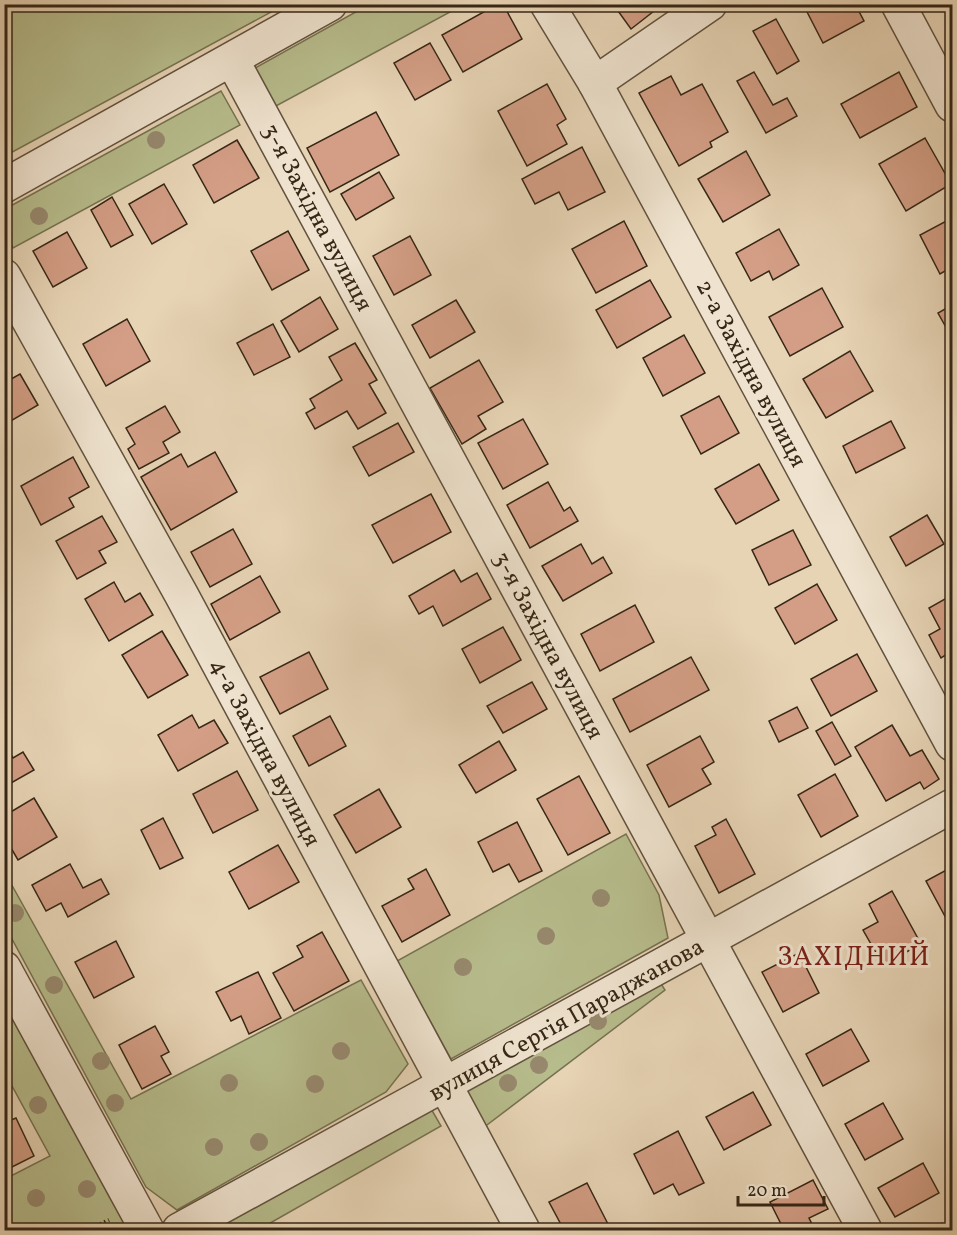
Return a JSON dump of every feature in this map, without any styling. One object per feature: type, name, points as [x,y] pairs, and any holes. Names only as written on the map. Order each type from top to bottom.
[{"type":"street","points":[[4,186],[330,4]]},
{"type":"street","name":"2-а Західна вулиця","points":[[547,4],[595,83],[952,744]]},
{"type":"street","points":[[595,83],[710,4]]},
{"type":"street","points":[[898,4],[952,105]]},
{"type":"street","name":"3-я Західна вулиця","points":[[232,60],[865,1230]]},
{"type":"street","name":"4-а Західна вулиця","points":[[4,276],[182,594],[524,1230]]},
{"type":"street","name":"вулиця Сергія Параджанова","points":[[178,1230],[952,806]]},
{"type":"street","points":[[4,968],[147,1230]]},
{"type":"green space","points":[[5,4],[284,4],[284,5],[5,156]]},
{"type":"green space","points":[[370,4],[463,5],[276,106],[255,68]]},
{"type":"green space","points":[[221,91],[240,125],[13,248],[5,231],[5,209]]},
{"type":"green space","points":[[626,834],[659,895],[668,938],[451,1059],[397,961]]},
{"type":"green space","points":[[4,871],[131,1099],[361,980],[408,1064],[386,1092],[177,1210],[146,1187],[5,926]]},
{"type":"green space","points":[[658,979],[665,990],[483,1128],[461,1091]]},
{"type":"green space","points":[[4,1003],[128,1230],[5,1230],[5,1179],[50,1156],[5,1073]]},
{"type":"green space","points":[[430,1107],[441,1126],[258,1230],[206,1230]]},
{"type":"building","points":[[498,4],[503,4],[522,39],[463,72],[442,35]]},
{"type":"building","points":[[613,4],[663,4],[631,29]]},
{"type":"building","points":[[803,4],[855,4],[864,21],[823,43]]},
{"type":"building","points":[[776,19],[799,61],[777,74],[753,31]]},
{"type":"building","points":[[430,43],[451,80],[415,100],[394,63]]},
{"type":"building","points":[[754,72],[773,105],[787,98],[797,116],[766,133],[737,81]]},
{"type":"building","points":[[899,72],[917,107],[860,138],[841,104]]},
{"type":"building","points":[[671,76],[681,95],[702,84],[728,132],[710,142],[712,147],[679,166],[639,93]]},
{"type":"building","points":[[547,84],[566,119],[557,125],[567,144],[527,166],[498,111]]},
{"type":"building","points":[[376,112],[399,155],[330,192],[307,148]]},
{"type":"building","points":[[925,138],[951,184],[906,211],[879,164]]},
{"type":"building","points":[[237,140],[259,178],[214,203],[193,165]]},
{"type":"building","points":[[582,147],[605,192],[568,210],[559,192],[535,204],[522,179]]},
{"type":"building","points":[[746,151],[770,195],[723,222],[698,179]]},
{"type":"building","points":[[379,172],[394,198],[356,220],[341,194]]},
{"type":"building","points":[[164,184],[187,224],[152,244],[129,204]]},
{"type":"building","points":[[112,197],[133,235],[111,247],[91,210]]},
{"type":"building","points":[[952,218],[952,267],[940,274],[920,235]]},
{"type":"building","points":[[624,221],[647,266],[596,293],[572,249]]},
{"type":"building","points":[[779,229],[799,265],[773,280],[769,271],[751,281],[736,253]]},
{"type":"building","points":[[288,231],[309,270],[272,290],[251,251]]},
{"type":"building","points":[[67,232],[87,268],[53,287],[33,251]]},
{"type":"building","points":[[410,236],[431,275],[394,295],[373,256]]},
{"type":"building","points":[[650,280],[671,317],[617,348],[596,310]]},
{"type":"building","points":[[822,288],[843,327],[790,356],[769,317]]},
{"type":"building","points":[[320,297],[338,329],[299,352],[281,321]]},
{"type":"building","points":[[456,300],[475,332],[430,358],[412,325]]},
{"type":"building","points":[[952,305],[952,338],[938,313]]},
{"type":"building","points":[[127,319],[150,361],[106,386],[83,344]]},
{"type":"building","points":[[273,324],[290,357],[254,375],[237,343]]},
{"type":"building","points":[[684,335],[705,373],[663,396],[643,358]]},
{"type":"building","points":[[355,343],[377,380],[369,384],[386,413],[358,429],[347,411],[315,429],[306,413],[315,408],[310,399],[342,380],[329,357]]},
{"type":"building","points":[[850,351],[873,391],[826,418],[803,379]]},
{"type":"building","points":[[479,360],[503,402],[478,416],[486,429],[462,444],[430,388]]},
{"type":"building","points":[[20,374],[38,405],[4,425],[4,383]]},
{"type":"building","points":[[719,396],[739,433],[701,454],[681,416]]},
{"type":"building","points":[[165,406],[180,432],[163,442],[169,453],[139,469],[128,449],[135,444],[126,428]]},
{"type":"building","points":[[523,419],[548,464],[503,489],[478,443]]},
{"type":"building","points":[[891,421],[905,448],[856,473],[843,446]]},
{"type":"building","points":[[398,423],[414,452],[369,476],[353,447]]},
{"type":"building","points":[[215,452],[237,492],[171,530],[141,477],[181,454],[188,467]]},
{"type":"building","points":[[73,457],[89,487],[69,498],[74,507],[41,525],[21,486]]},
{"type":"building","points":[[759,464],[779,500],[736,524],[715,489]]},
{"type":"building","points":[[548,482],[564,511],[570,507],[578,521],[530,548],[507,505]]},
{"type":"building","points":[[431,494],[451,532],[393,563],[372,525]]},
{"type":"building","points":[[927,515],[944,544],[906,566],[890,537]]},
{"type":"building","points":[[102,516],[117,542],[99,551],[106,563],[77,579],[56,541]]},
{"type":"building","points":[[233,529],[252,564],[210,587],[191,552]]},
{"type":"building","points":[[793,530],[811,565],[769,585],[752,550]]},
{"type":"building","points":[[581,544],[592,564],[603,557],[612,573],[563,601],[542,566]]},
{"type":"building","points":[[454,570],[461,582],[477,573],[491,599],[443,626],[433,606],[419,614],[409,596]]},
{"type":"building","points":[[260,576],[280,612],[230,640],[211,604]]},
{"type":"building","points":[[114,582],[125,602],[140,593],[153,615],[109,641],[85,599]]},
{"type":"building","points":[[817,584],[837,620],[795,644],[775,608]]},
{"type":"building","points":[[952,595],[952,651],[941,658],[929,635],[940,629],[929,608]]},
{"type":"building","points":[[635,605],[654,642],[600,671],[581,634]]},
{"type":"building","points":[[503,627],[521,660],[480,683],[462,649]]},
{"type":"building","points":[[162,631],[188,675],[148,698],[122,655]]},
{"type":"building","points":[[309,652],[328,689],[280,714],[260,677]]},
{"type":"building","points":[[857,654],[877,691],[831,716],[811,679]]},
{"type":"building","points":[[691,657],[709,690],[630,732],[613,699]]},
{"type":"building","points":[[532,682],[547,709],[503,733],[487,706]]},
{"type":"building","points":[[797,707],[808,728],[779,742],[769,721]]},
{"type":"building","points":[[192,715],[199,728],[214,720],[228,743],[178,771],[158,735]]},
{"type":"building","points":[[330,716],[346,746],[309,766],[293,736]]},
{"type":"building","points":[[832,722],[851,756],[835,765],[816,731]]},
{"type":"building","points":[[892,725],[910,756],[922,750],[939,779],[924,789],[920,782],[886,801],[855,747]]},
{"type":"building","points":[[700,736],[714,762],[702,769],[711,784],[669,807],[647,765]]},
{"type":"building","points":[[499,741],[516,770],[476,793],[459,765]]},
{"type":"building","points":[[4,743],[13,758],[23,752],[34,770],[4,787]]},
{"type":"building","points":[[237,771],[258,810],[213,833],[193,794]]},
{"type":"building","points":[[835,774],[858,816],[821,837],[798,795]]},
{"type":"building","points":[[579,776],[610,833],[568,855],[537,799]]},
{"type":"building","points":[[379,789],[401,827],[356,853],[334,815]]},
{"type":"building","points":[[34,798],[57,837],[18,860],[4,836],[4,816]]},
{"type":"building","points":[[163,818],[183,858],[160,869],[141,830]]},
{"type":"building","points":[[726,819],[755,874],[719,893],[695,846],[716,835],[712,827]]},
{"type":"building","points":[[517,822],[542,871],[519,882],[509,864],[493,872],[478,842]]},
{"type":"building","points":[[278,845],[299,882],[249,909],[229,872]]},
{"type":"building","points":[[70,864],[83,888],[101,879],[109,894],[68,917],[61,903],[46,911],[32,885]]},
{"type":"building","points":[[952,867],[952,917],[947,920],[926,881]]},
{"type":"building","points":[[426,869],[450,915],[402,942],[382,906],[414,889],[408,879]]},
{"type":"building","points":[[892,891],[921,944],[883,965],[863,930],[878,922],[869,904]]},
{"type":"building","points":[[322,932],[349,981],[294,1011],[273,973],[303,957],[297,946]]},
{"type":"building","points":[[116,941],[134,977],[94,998],[75,962]]},
{"type":"building","points":[[799,953],[819,993],[783,1012],[762,972]]},
{"type":"building","points":[[258,972],[281,1018],[249,1034],[241,1016],[231,1021],[216,992]]},
{"type":"building","points":[[155,1026],[169,1052],[161,1056],[171,1074],[142,1089],[119,1045]]},
{"type":"building","points":[[851,1029],[869,1061],[823,1086],[806,1054]]},
{"type":"building","points":[[753,1092],[771,1125],[724,1150],[706,1117]]},
{"type":"building","points":[[883,1103],[903,1139],[865,1160],[845,1124]]},
{"type":"building","points":[[16,1118],[34,1156],[4,1171],[4,1123]]},
{"type":"building","points":[[678,1131],[704,1183],[679,1195],[673,1184],[654,1194],[634,1154]]},
{"type":"building","points":[[923,1163],[939,1193],[895,1217],[878,1188]]},
{"type":"building","points":[[813,1180],[828,1209],[809,1218],[815,1230],[784,1230],[770,1202]]},
{"type":"building","points":[[587,1183],[611,1230],[564,1230],[549,1202]]},
{"type":"building","points":[[942,1223],[946,1230],[929,1230]]},
{"type":"district","name":"ЗАХІДНИЙ","points":[[854,956]]}]
